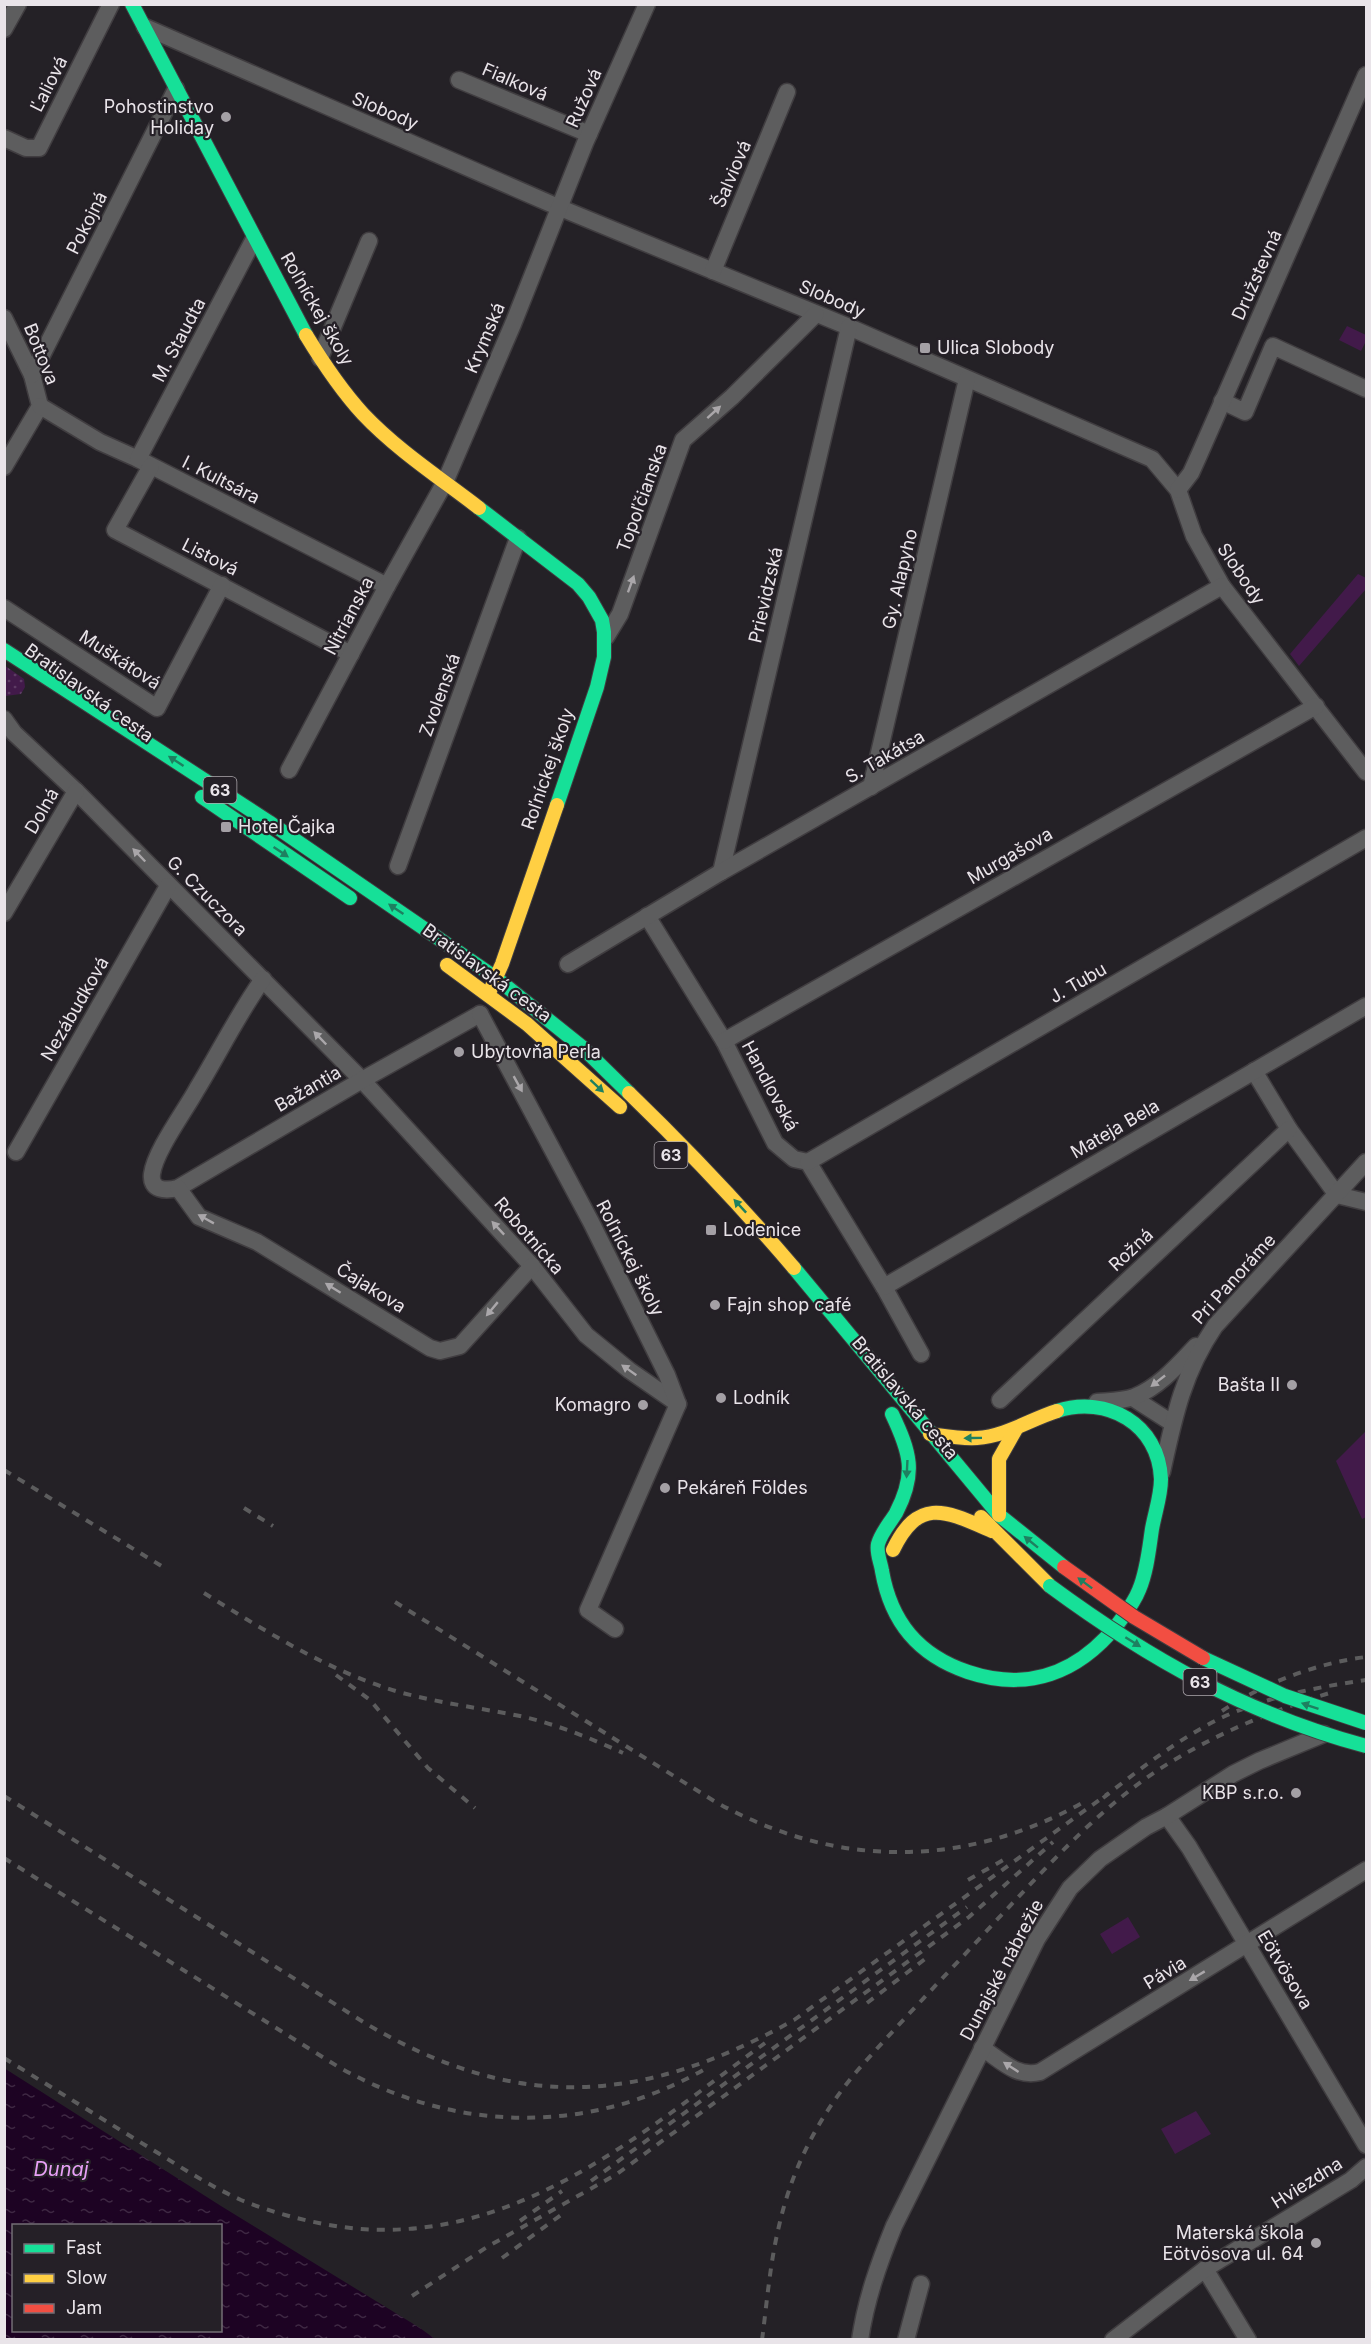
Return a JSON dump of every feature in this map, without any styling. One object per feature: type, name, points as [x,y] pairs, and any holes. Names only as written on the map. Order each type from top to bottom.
[{"type":"main road","name":"Roľníckej školy","points":[[132,4],[254,239],[320,358],[338,384],[363,414],[387,437],[562,571],[589,596],[602,619],[606,637],[605,654],[597,687],[489,994]]},
{"type":"main road","name":"Bratislavská cesta","points":[[4,650],[269,822],[496,978],[582,1047],[686,1148],[748,1214],[820,1297],[930,1434],[999,1515],[1064,1567],[1112,1603],[1238,1677],[1313,1708],[1361,1721]]},
{"type":"main road","name":"Bratislavská cesta","points":[[4,655],[176,778]]},
{"type":"main road","name":"63","points":[[195,792],[365,908]]},
{"type":"main road","name":"Bratislavská cesta","points":[[431,954],[489,994],[556,1048],[627,1114]]},
{"type":"main road","points":[[930,1434],[982,1438],[1016,1429],[1045,1414],[1075,1405],[1107,1409],[1122,1414],[1136,1423],[1150,1443],[1161,1478],[1140,1588],[1115,1627],[1095,1650],[1070,1667],[1034,1678],[1006,1680],[972,1673],[940,1661],[916,1641],[894,1614],[884,1590],[883,1576],[902,1532],[922,1513],[959,1515],[992,1531]]},
{"type":"main road","name":"Bratislavská cesta","points":[[883,1576],[878,1546],[903,1500],[908,1475],[908,1449],[889,1410],[923,1450]]},
{"type":"main road","points":[[999,1515],[999,1459],[1016,1429]]},
{"type":"main road","name":"63","points":[[969,1504],[992,1531],[1050,1586],[1101,1623],[1223,1694],[1257,1711],[1304,1729],[1366,1746]]},
{"type":"street","points":[[4,29],[18,4]]},
{"type":"street","name":"Ľaliová","points":[[4,138],[26,148],[39,148],[111,4]]},
{"type":"street","name":"Ružová","points":[[558,207],[643,6]]},
{"type":"street","name":"Slobody","points":[[145,27],[558,207],[849,327],[1152,459],[1178,490],[1194,536],[1222,586],[1366,772]]},
{"type":"street","name":"Družstevná","points":[[1178,490],[1191,473],[1366,75]]},
{"type":"street","name":"Fialková","points":[[459,80],[589,134]]},
{"type":"street","name":"Pokojná","points":[[32,375],[176,88]]},
{"type":"street","name":"Šalviová","points":[[713,271],[787,92]]},
{"type":"street","name":"Krymská","points":[[445,482],[513,324],[558,207]]},
{"type":"street","name":"M. Staudta","points":[[144,462],[254,239]]},
{"type":"street","points":[[320,358],[369,241]]},
{"type":"street","name":"Topoľčianska","points":[[606,637],[620,614],[683,440],[732,397],[816,314]]},
{"type":"street","name":"Bottova","points":[[4,318],[32,375],[40,406],[4,467]]},
{"type":"street","name":"Prievidzská","points":[[721,872],[849,327]]},
{"type":"street","points":[[1222,402],[1245,412],[1273,346],[1366,389]]},
{"type":"street","name":"Gy. Alapyho","points":[[871,787],[967,379]]},
{"type":"street","name":"I. Kultsára","points":[[40,406],[100,442],[144,462],[387,586]]},
{"type":"street","name":"Listová","points":[[144,462],[116,531],[351,654]]},
{"type":"street","name":"Nitrianska","points":[[290,770],[445,482]]},
{"type":"street","name":"Zvolenská","points":[[398,866],[518,538]]},
{"type":"street","name":"Muškátová","points":[[4,608],[157,708],[222,585]]},
{"type":"street","name":"S. Takátsa","points":[[568,964],[721,872],[1222,586]]},
{"type":"street","name":"Murgašova","points":[[724,1041],[1316,706]]},
{"type":"street","name":"G. Czuczora","points":[[5,711],[23,741],[76,791],[362,1080]]},
{"type":"street","name":"Dolná","points":[[4,913],[76,791]]},
{"type":"street","name":"J. Tubu","points":[[808,1162],[1366,838]]},
{"type":"street","name":"Nezábudková","points":[[16,1152],[168,886]]},
{"type":"street","name":"Handlovská","points":[[647,916],[724,1041],[775,1143],[794,1159],[808,1162]]},
{"type":"street","points":[[178,1188],[166,1191],[156,1186],[152,1174],[165,1143],[263,979]]},
{"type":"street","name":"Roľníckej školy","points":[[489,994],[480,1014],[591,1222],[667,1375],[678,1404]]},
{"type":"street","name":"Mateja Bela","points":[[884,1287],[1366,1006]]},
{"type":"street","name":"Bažantia","points":[[178,1188],[480,1014]]},
{"type":"street","points":[[1254,1071],[1289,1129],[1337,1195],[1366,1202]]},
{"type":"street","name":"Robotnícka","points":[[362,1080],[532,1266],[586,1335],[629,1370],[678,1404]]},
{"type":"street","name":"Rožná","points":[[1000,1400],[1289,1129]]},
{"type":"street","points":[[808,1162],[884,1287],[921,1354]]},
{"type":"street","name":"Pri Panoráme","points":[[1161,1478],[1172,1423],[1186,1377],[1203,1344],[1215,1326],[1366,1162]]},
{"type":"street","name":"Čajakova","points":[[178,1188],[199,1217],[257,1242],[440,1352],[460,1346],[532,1266]]},
{"type":"street","points":[[1075,1405],[1133,1398],[1167,1375],[1215,1326]]},
{"type":"street","points":[[1133,1398],[1172,1423]]},
{"type":"street","points":[[615,1629],[588,1610],[678,1404]]},
{"type":"street","points":[[1136,1423],[1172,1423]]},
{"type":"street","name":"Dunajské nábrežie","points":[[860,2340],[867,2302],[883,2253],[1037,1939],[1071,1888],[1118,1845],[1250,1766],[1361,1721]]},
{"type":"street","name":"Eötvösova","points":[[1167,1816],[1189,1847],[1366,2145]]},
{"type":"street","name":"Pávia","points":[[982,2048],[1012,2070],[1029,2075],[1040,2072],[1366,1870]]},
{"type":"street","name":"Hviezdna","points":[[1113,2340],[1205,2269],[1351,2180],[1366,2167]]},
{"type":"street","points":[[1205,2269],[1248,2340]]},
{"type":"street","points":[[906,2340],[921,2284]]},
{"type":"shaded area","points":[[1347,326],[1366,335],[1361,351],[1339,340]]},
{"type":"shaded area","points":[[1358,574],[1366,578],[1366,589],[1299,666],[1290,654]]},
{"type":"shaded area","points":[[4,665],[24,679],[25,687],[21,694],[5,696]]},
{"type":"shaded area","points":[[1366,1431],[1366,1517],[1362,1519],[1336,1461]]},
{"type":"shaded area","points":[[1128,1917],[1140,1937],[1112,1954],[1100,1934]]},
{"type":"shaded area","points":[[1196,2111],[1211,2134],[1175,2154],[1161,2129]]},
{"type":"water","name":"Dunaj","points":[[4,2068],[221,2206],[420,2328],[435,2339],[5,2339]]},
{"type":"railway","points":[[4,1470],[163,1567]]},
{"type":"railway","points":[[244,1508],[273,1526]]},
{"type":"railway","points":[[204,1593],[298,1649],[373,1683],[429,1699],[533,1719],[573,1732],[623,1753]]},
{"type":"railway","points":[[395,1602],[714,1801],[760,1823],[806,1839],[852,1849],[899,1852],[946,1849],[992,1840],[1038,1824],[1084,1802]]},
{"type":"railway","points":[[1222,1711],[1255,1692],[1291,1676],[1329,1664],[1366,1657]]},
{"type":"railway","points":[[336,1675],[370,1700],[428,1768],[475,1808]]},
{"type":"railway","points":[[1103,1798],[1145,1765],[1221,1718],[1256,1704],[1292,1694],[1366,1680]]},
{"type":"railway","points":[[762,2340],[776,2240],[791,2184],[819,2125],[857,2071],[1050,1863],[1132,1788],[1176,1759],[1219,1736],[1286,1707],[1333,1692]]},
{"type":"railway","points":[[4,1796],[365,2023],[421,2052],[474,2072],[527,2084],[579,2087],[631,2082],[684,2069],[738,2048],[794,2020],[1109,1793]]},
{"type":"railway","points":[[412,2296],[487,2247],[617,2174],[969,1917],[1053,1842]]},
{"type":"railway","points":[[4,1858],[337,2066],[382,2088],[427,2104],[474,2114],[521,2118],[568,2115],[614,2106],[660,2091],[705,2069]]},
{"type":"railway","points":[[968,1880],[1005,1859]]},
{"type":"railway","points":[[591,2181],[967,1907]]},
{"type":"railway","points":[[867,2003],[929,1956]]},
{"type":"railway","points":[[4,2058],[188,2172],[241,2200],[278,2213],[329,2225],[403,2229],[462,2221],[517,2203],[569,2178],[620,2148],[765,2043]]},
{"type":"railway","points":[[520,2221],[562,2191]]},
{"type":"railway","points":[[502,2258],[565,2212]]},
{"type":"traffic: fast","points":[[132,4],[306,335]]},
{"type":"traffic: fast","points":[[479,508],[578,584],[589,597],[602,620],[604,657],[597,687],[557,805]]},
{"type":"traffic: fast","points":[[4,650],[269,822],[496,978],[582,1047],[629,1093]]},
{"type":"traffic: fast","points":[[202,797],[350,898]]},
{"type":"traffic: fast","points":[[794,1268],[999,1515],[1064,1567]]},
{"type":"traffic: fast","points":[[892,1414],[907,1451],[909,1463],[909,1474],[903,1499],[878,1544],[878,1554],[892,1606],[910,1634],[935,1656],[968,1672],[990,1678],[1011,1680],[1031,1679],[1069,1666],[1102,1642],[1117,1625],[1135,1599],[1142,1583],[1160,1492],[1161,1479],[1158,1460],[1151,1443],[1127,1418],[1094,1407],[1076,1407],[1057,1411]]},
{"type":"traffic: fast","points":[[1050,1586],[1124,1637],[1200,1681],[1280,1718],[1366,1746]]},
{"type":"traffic: fast","points":[[1203,1658],[1285,1696],[1366,1723]]},
{"type":"traffic: slow","points":[[306,335],[333,376],[363,414],[404,452],[479,508]]},
{"type":"traffic: slow","points":[[489,993],[502,964],[557,805]]},
{"type":"traffic: slow","points":[[447,965],[527,1024],[620,1107]]},
{"type":"traffic: slow","points":[[629,1093],[714,1179],[794,1268]]},
{"type":"traffic: slow","points":[[930,1434],[965,1438],[988,1437],[1057,1411]]},
{"type":"traffic: slow","points":[[999,1515],[999,1459],[1016,1429]]},
{"type":"traffic: slow","points":[[893,1550],[913,1521],[924,1515],[947,1514],[992,1531]]},
{"type":"traffic: slow","points":[[981,1517],[1050,1586]]},
{"type":"traffic: jam","points":[[1064,1567],[1134,1617],[1203,1658]]},
{"type":"place","name":"Pohostinstvo Holiday","points":[[226,117]]},
{"type":"place","name":"Ulica Slobody","points":[[925,348]]},
{"type":"place","name":"Hotel Čajka","points":[[226,827]]},
{"type":"place","name":"Ubytovňa Perla","points":[[459,1052]]},
{"type":"place","name":"Lodenice","points":[[711,1230]]},
{"type":"place","name":"Fajn shop café","points":[[715,1305]]},
{"type":"place","name":"Bašta II","points":[[1292,1385]]},
{"type":"place","name":"Lodník","points":[[721,1398]]},
{"type":"place","name":"Komagro","points":[[643,1405]]},
{"type":"place","name":"Pekáreň Földes","points":[[665,1488]]},
{"type":"place","name":"KBP s.r.o.","points":[[1296,1793]]},
{"type":"place","name":"Materská škola Eötvösova ul. 64","points":[[1316,2243]]}]
